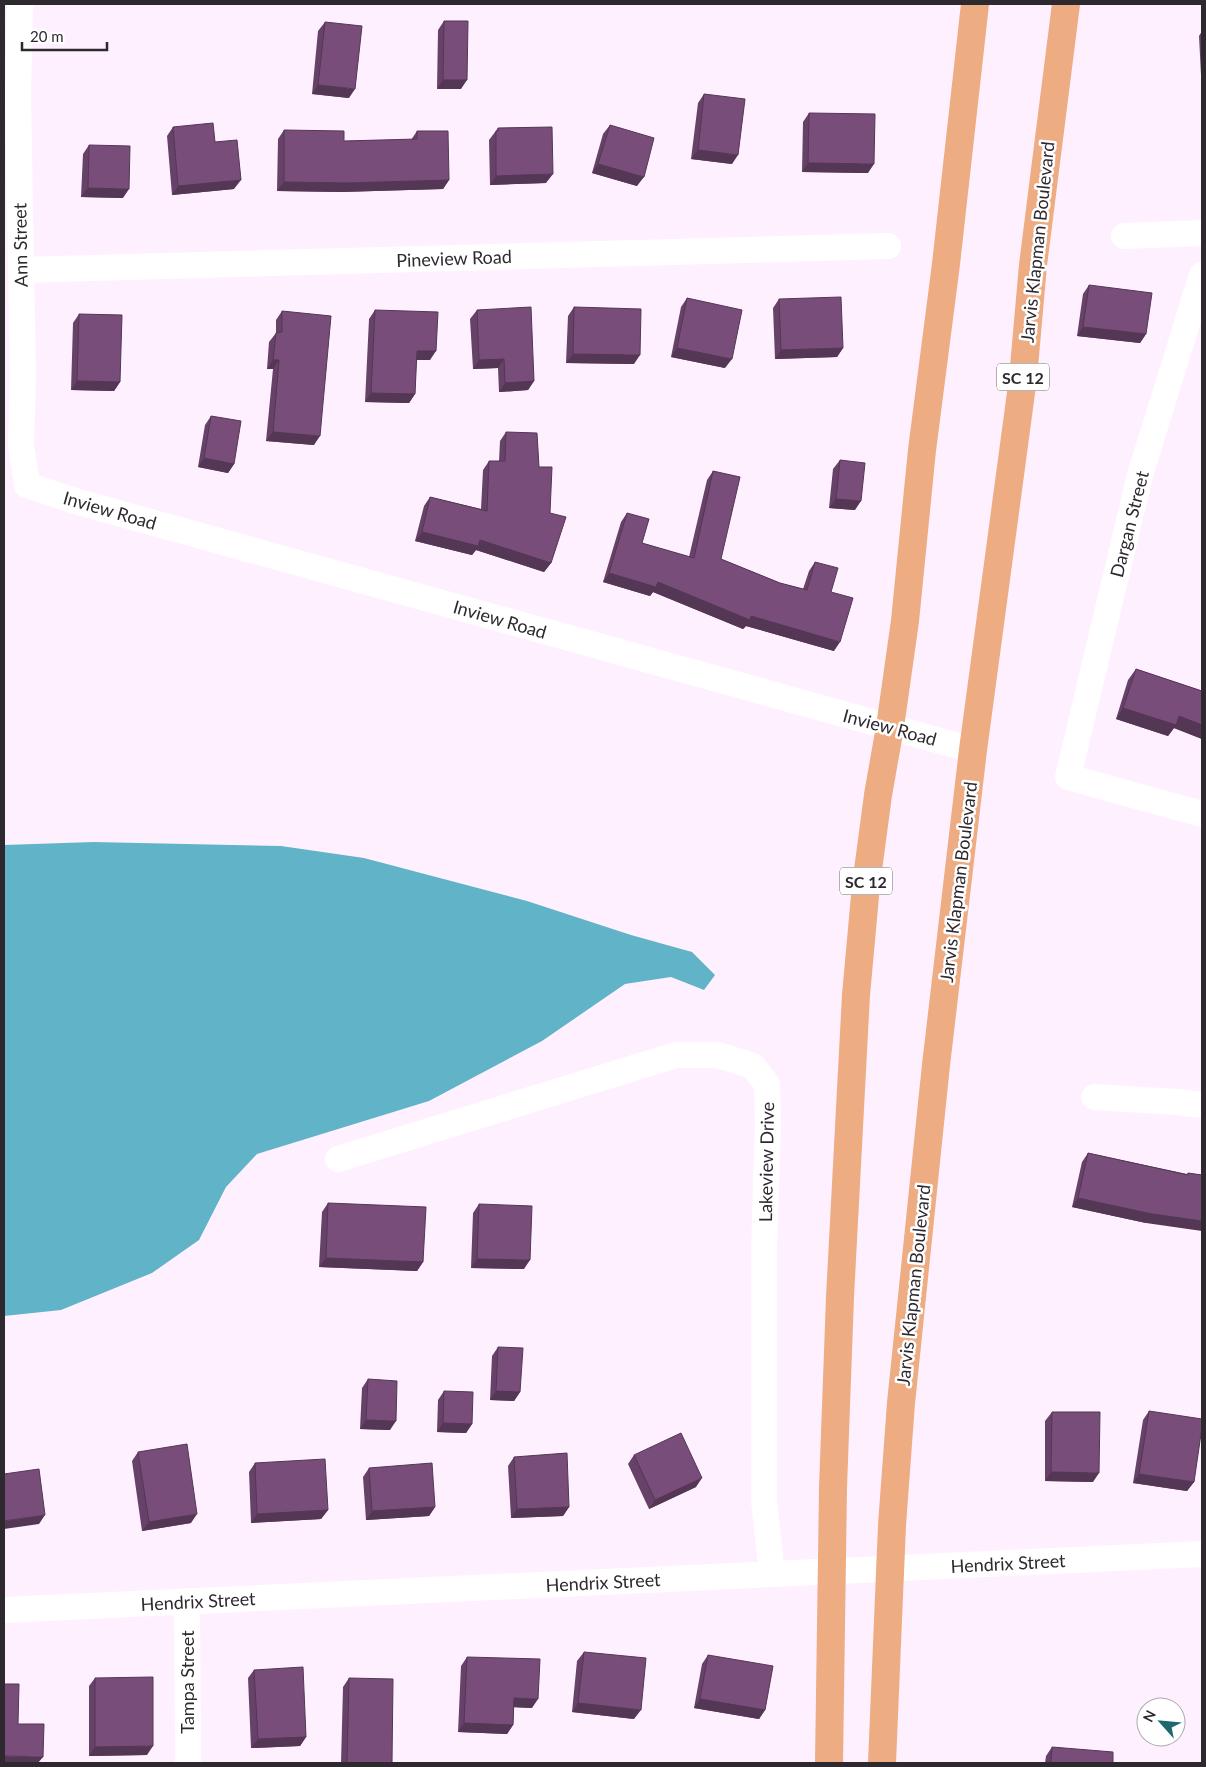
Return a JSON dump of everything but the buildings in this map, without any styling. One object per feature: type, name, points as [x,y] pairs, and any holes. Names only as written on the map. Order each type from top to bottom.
[{"type":"highway","name":"SC 12","points":[[829,1763],[833,1488],[840,1297],[856,995],[867,876],[905,621],[922,450],[946,264],[975,4]]},
{"type":"highway","points":[[1051,4],[1051,121]]},
{"type":"highway","name":"Jarvis Klapman Boulevard","points":[[882,1763],[892,1525],[902,1393],[936,1066],[973,750],[1023,378],[1033,265],[1066,4]]},
{"type":"street","name":"Ann Street","points":[[20,4],[18,94],[23,378],[21,445],[27,485]]},
{"type":"street","points":[[1124,236],[1202,233]]},
{"type":"street","name":"Pineview Road","points":[[21,270],[888,246]]},
{"type":"street","name":"Dargan Street","points":[[1202,275],[1140,476],[1068,777],[1202,814]]},
{"type":"street","name":"Inview Road","points":[[27,485],[85,503],[973,750]]},
{"type":"street","name":"Lakeview Drive","points":[[338,1159],[676,1055],[718,1055],[753,1066],[768,1084],[764,1249],[764,1502],[772,1574]]},
{"type":"street","points":[[1094,1097],[1202,1105]]},
{"type":"street","name":"Hendrix Street","points":[[4,1610],[1202,1554]]},
{"type":"street","name":"Tampa Street","points":[[187,1601],[188,1763]]},
{"type":"water","points":[[93,842],[281,846],[364,858],[527,901],[631,935],[692,952],[715,975],[704,990],[671,977],[625,984],[542,1041],[429,1101],[257,1154],[226,1187],[199,1240],[152,1273],[61,1310],[4,1316],[4,845]]}]
